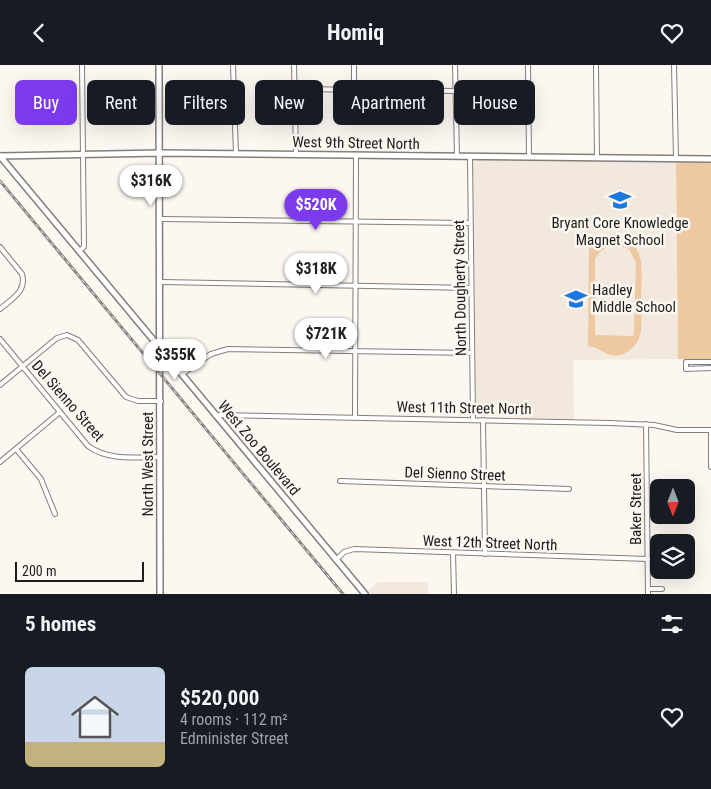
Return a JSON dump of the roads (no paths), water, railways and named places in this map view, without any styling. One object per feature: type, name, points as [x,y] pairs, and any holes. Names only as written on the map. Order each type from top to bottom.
[{"type":"main road","name":"North West Street","points":[[159,65],[161,153],[160,594]]},
{"type":"main road","name":"West 9th Street North","points":[[0,156],[161,153],[711,159]]},
{"type":"main road","name":"West Zoo Boulevard","points":[[0,156],[365,594]]},
{"type":"street","points":[[80,251],[84,247],[82,65]]},
{"type":"street","points":[[234,65],[236,154]]},
{"type":"street","points":[[294,65],[294,80]]},
{"type":"street","points":[[354,65],[354,80]]},
{"type":"street","points":[[455,65],[456,80]]},
{"type":"street","points":[[528,65],[529,157]]},
{"type":"street","points":[[596,65],[597,158]]},
{"type":"street","points":[[674,65],[676,159]]},
{"type":"street","points":[[295,125],[296,155]]},
{"type":"street","points":[[457,125],[457,156]]},
{"type":"street","points":[[355,417],[356,155]]},
{"type":"street","name":"North Dougherty Street","points":[[470,156],[473,420]]},
{"type":"street","points":[[161,219],[470,223]]},
{"type":"street","points":[[0,247],[22,274],[24,280],[20,293],[0,309]]},
{"type":"street","points":[[161,282],[471,288]]},
{"type":"street","points":[[0,385],[57,338],[69,335],[78,341],[126,397],[138,401],[160,401]]},
{"type":"street","name":"Del Sienno Street","points":[[0,339],[88,446],[101,454],[121,457],[160,457]]},
{"type":"street","points":[[182,374],[211,354],[228,349],[472,353]]},
{"type":"street","points":[[711,362],[686,362],[686,369],[711,368]]},
{"type":"street","points":[[0,462],[60,412]]},
{"type":"street","name":"West 11th Street North","points":[[215,415],[646,424],[677,430],[711,430]]},
{"type":"street","points":[[483,420],[485,554]]},
{"type":"street","name":"Baker Street","points":[[646,424],[648,591]]},
{"type":"street","points":[[711,430],[711,467]]},
{"type":"street","points":[[16,449],[41,479],[56,514]]},
{"type":"street","name":"Del Sienno Street","points":[[340,481],[569,489]]},
{"type":"street","name":"West 12th Street North","points":[[336,560],[344,552],[354,549],[648,559]]},
{"type":"street","points":[[453,553],[454,594]]},
{"type":"street","points":[[648,591],[662,589]]},
{"type":"railway","points":[[0,181],[343,594]]},
{"type":"place","name":"Bryant Core Knowledge Magnet School","points":[[620,200]]},
{"type":"place","name":"Hadley Middle School","points":[[576,299]]}]
